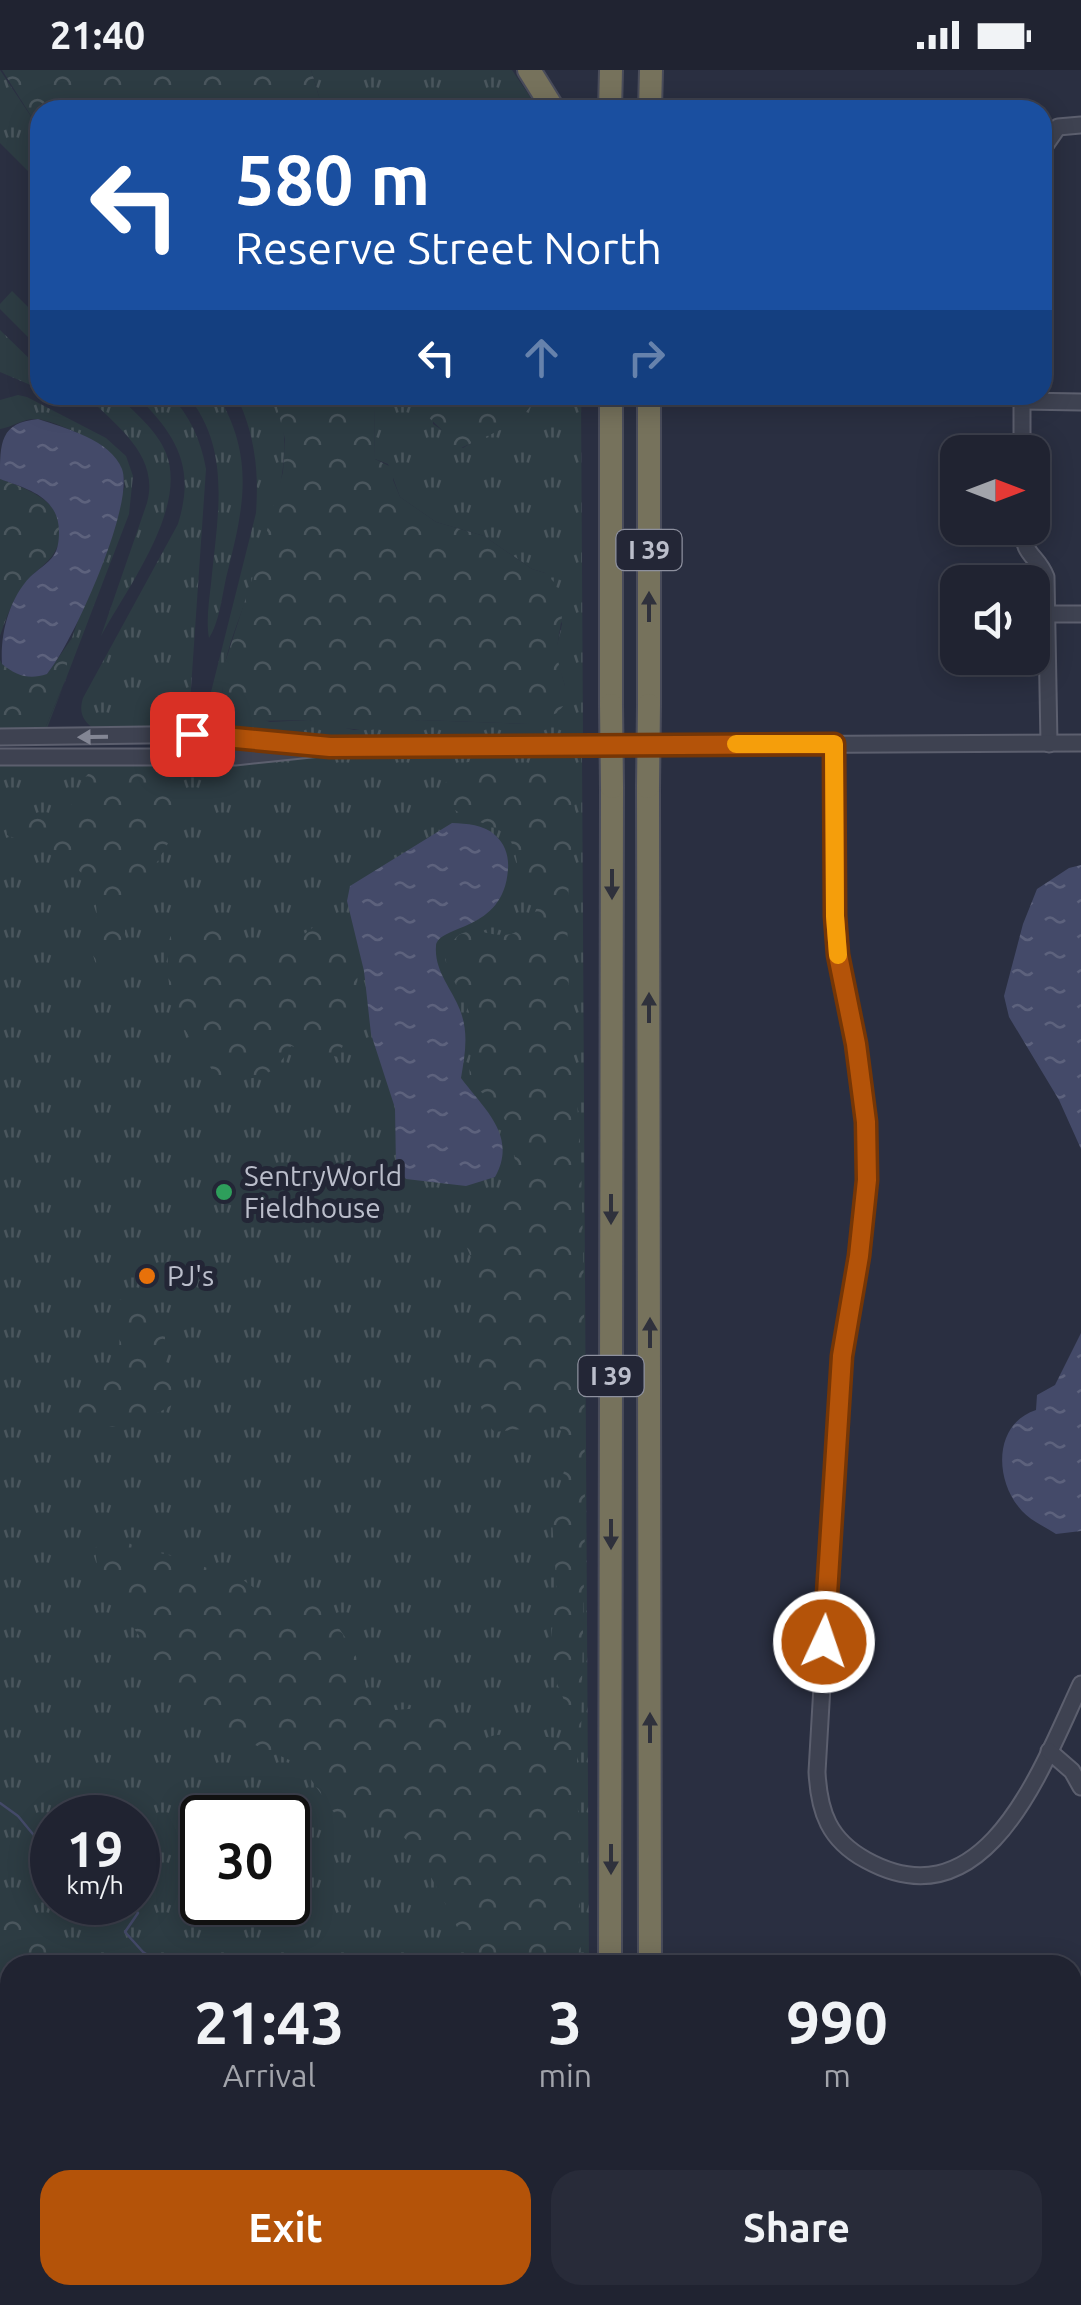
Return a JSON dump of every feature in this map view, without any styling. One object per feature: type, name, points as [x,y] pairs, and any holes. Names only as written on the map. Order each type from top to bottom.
[{"type":"highway","points":[[529,70],[548,100]]},
{"type":"highway","points":[[610,100],[611,70]]},
{"type":"highway","points":[[650,100],[651,70]]},
{"type":"highway","points":[[600,405],[600,432],[611,449]]},
{"type":"highway","name":"I 39","points":[[610,405],[610,1955]]},
{"type":"highway","name":"I 39","points":[[649,405],[650,1955]]},
{"type":"street","points":[[1052,136],[1058,127],[1081,125]]},
{"type":"street","points":[[1052,400],[1081,402]]},
{"type":"street","points":[[1022,405],[1022,435]]},
{"type":"street","points":[[1026,545],[1027,552],[1040,565]]},
{"type":"street","points":[[1050,614],[1081,614]]},
{"type":"street","points":[[1048,675],[1049,744]]},
{"type":"street","points":[[0,738],[220,734],[330,747]]},
{"type":"street","points":[[834,744],[835,916],[866,1122],[867,1180],[842,1356],[817,1772],[818,1803],[828,1826],[856,1855],[888,1872],[909,1876],[951,1870],[973,1860],[1003,1830],[1050,1751],[1081,1684]]},
{"type":"street","points":[[0,757],[235,757],[330,747],[1081,744]]},
{"type":"street","points":[[1050,1751],[1072,1771],[1081,1787]]},
{"type":"green space","points":[[0,70],[30,115],[30,173],[0,143]]},
{"type":"green space","points":[[2,70],[311,70],[320,100],[30,100],[30,114]]},
{"type":"green space","points":[[311,70],[512,70],[532,100],[320,100]]},
{"type":"green space","points":[[12,291],[30,309],[30,339],[0,309]]},
{"type":"green space","points":[[0,330],[30,359],[30,385],[0,372]]},
{"type":"green space","points":[[27,397],[30,405],[42,405],[106,438],[126,456],[133,476],[129,514],[67,676],[67,652],[125,486],[114,457],[78,434],[37,419],[0,429],[0,400]]},
{"type":"green space","points":[[96,405],[127,405],[157,437],[171,475],[169,498],[152,547],[101,636],[147,503],[149,486],[141,456]]},
{"type":"green space","points":[[145,405],[178,405],[194,429],[206,469],[188,732],[97,731],[82,713],[83,698],[178,524],[183,503],[183,468],[162,424]]},
{"type":"green space","points":[[194,405],[223,405],[238,441],[243,485],[218,617],[209,638],[218,485],[211,438]]},
{"type":"green space","points":[[240,405],[278,405],[282,417],[283,468],[271,523],[225,664],[224,707],[270,722],[309,720],[354,730],[420,720],[528,724],[565,686],[555,654],[562,624],[545,573],[532,569],[484,536],[436,522],[400,497],[388,464],[375,459],[374,406],[433,405],[433,424],[442,430],[443,437],[463,448],[514,421],[532,405],[581,405],[583,740],[348,741],[233,732],[214,724],[208,704],[256,513],[257,482],[248,424]]},
{"type":"green space","points":[[276,405],[374,405],[375,459],[393,468],[400,497],[436,522],[484,536],[555,583],[563,610],[556,654],[565,686],[565,704],[557,713],[528,724],[420,720],[371,730],[337,728],[309,720],[253,721],[232,716],[224,707],[221,675],[283,472],[285,439]]},
{"type":"green space","points":[[429,405],[530,405],[510,425],[450,450],[441,448],[442,430],[425,414]]},
{"type":"green space","points":[[0,479],[49,504],[61,524],[54,553],[18,594],[0,636]]},
{"type":"green space","points":[[72,638],[67,653],[67,676],[44,731],[0,732],[0,660],[2,664],[47,674]]},
{"type":"green space","points":[[330,747],[582,755],[589,1955],[0,1955],[0,757]]},
{"type":"green space","points":[[469,762],[537,767],[563,777],[573,792],[576,820],[567,915],[581,1156],[584,1294],[585,1524],[581,1738],[577,1760],[581,1955],[469,1955],[438,1889],[401,1834],[385,1825],[337,1817],[301,1765],[237,1737],[215,1732],[162,1689],[150,1652],[115,1592],[98,1573],[95,1549],[102,1537],[116,1534],[135,1547],[239,1577],[271,1600],[307,1600],[328,1612],[351,1646],[364,1674],[367,1697],[377,1706],[395,1710],[434,1707],[467,1736],[481,1740],[495,1735],[524,1734],[562,1739],[564,1700],[550,1667],[549,1652],[557,1593],[552,1520],[566,1463],[566,1447],[559,1425],[495,1432],[488,1424],[479,1397],[473,1332],[480,1290],[464,1238],[508,1199],[514,1175],[514,1149],[502,1114],[472,1081],[472,1023],[445,959],[454,940],[463,933],[505,935],[522,929],[535,913],[537,898],[536,890],[520,880],[515,851],[506,835],[447,803],[444,793],[448,778]]},
{"type":"green space","points":[[147,770],[159,779],[177,806],[176,829],[125,917],[125,956],[117,972],[100,971],[93,949],[97,913],[87,881],[72,864],[51,850],[7,835],[6,825],[12,814],[61,818],[89,773]]},
{"type":"green space","points":[[185,922],[210,923],[233,945],[255,954],[288,945],[317,924],[336,930],[349,942],[358,979],[351,1021],[338,1057],[291,1046],[270,1072],[255,1078],[237,1078],[223,1087],[183,1026],[171,995],[169,943],[173,931]]},
{"type":"green space","points":[[129,1299],[161,1319],[165,1327],[165,1365],[172,1375],[173,1404],[147,1418],[101,1427],[88,1423],[78,1413],[73,1398],[114,1366],[119,1348],[119,1300]]},
{"type":"green space","points":[[0,1892],[14,1899],[34,1931],[57,1955],[0,1955]]},
{"type":"water","points":[[38,419],[86,436],[108,450],[122,469],[124,487],[111,542],[71,635],[47,674],[29,677],[2,664],[4,629],[23,586],[55,553],[58,520],[40,496],[0,479],[0,466],[2,445],[9,430]]},
{"type":"water","points":[[452,823],[490,831],[504,846],[508,864],[504,890],[495,905],[484,916],[440,939],[436,946],[441,972],[465,1027],[461,1078],[488,1112],[503,1149],[495,1177],[466,1186],[406,1179],[396,1167],[395,1108],[371,1034],[364,971],[347,901],[350,886]]},
{"type":"water","points":[[1081,865],[1081,1149],[1059,1100],[1009,1017],[1004,996],[1023,924],[1037,889],[1069,868]]},
{"type":"water","points":[[1081,1333],[1081,1531],[1056,1534],[1025,1514],[1013,1499],[1006,1485],[1002,1454],[1012,1427],[1036,1410],[1037,1395],[1055,1385]]},
{"type":"waterway","points":[[0,1803],[30,1831]]},
{"type":"waterway","points":[[130,1925],[125,1932],[148,1955]]},
{"type":"slow traffic","points":[[736,744],[834,744],[838,955]]},
{"type":"place","name":"SentryWorld Fieldhouse","points":[[224,1192]]},
{"type":"place","name":"PJ's","points":[[147,1276]]},
{"type":"route","points":[[192,734],[330,747],[834,744],[835,916],[866,1122],[867,1180],[842,1356],[824,1642]]}]
